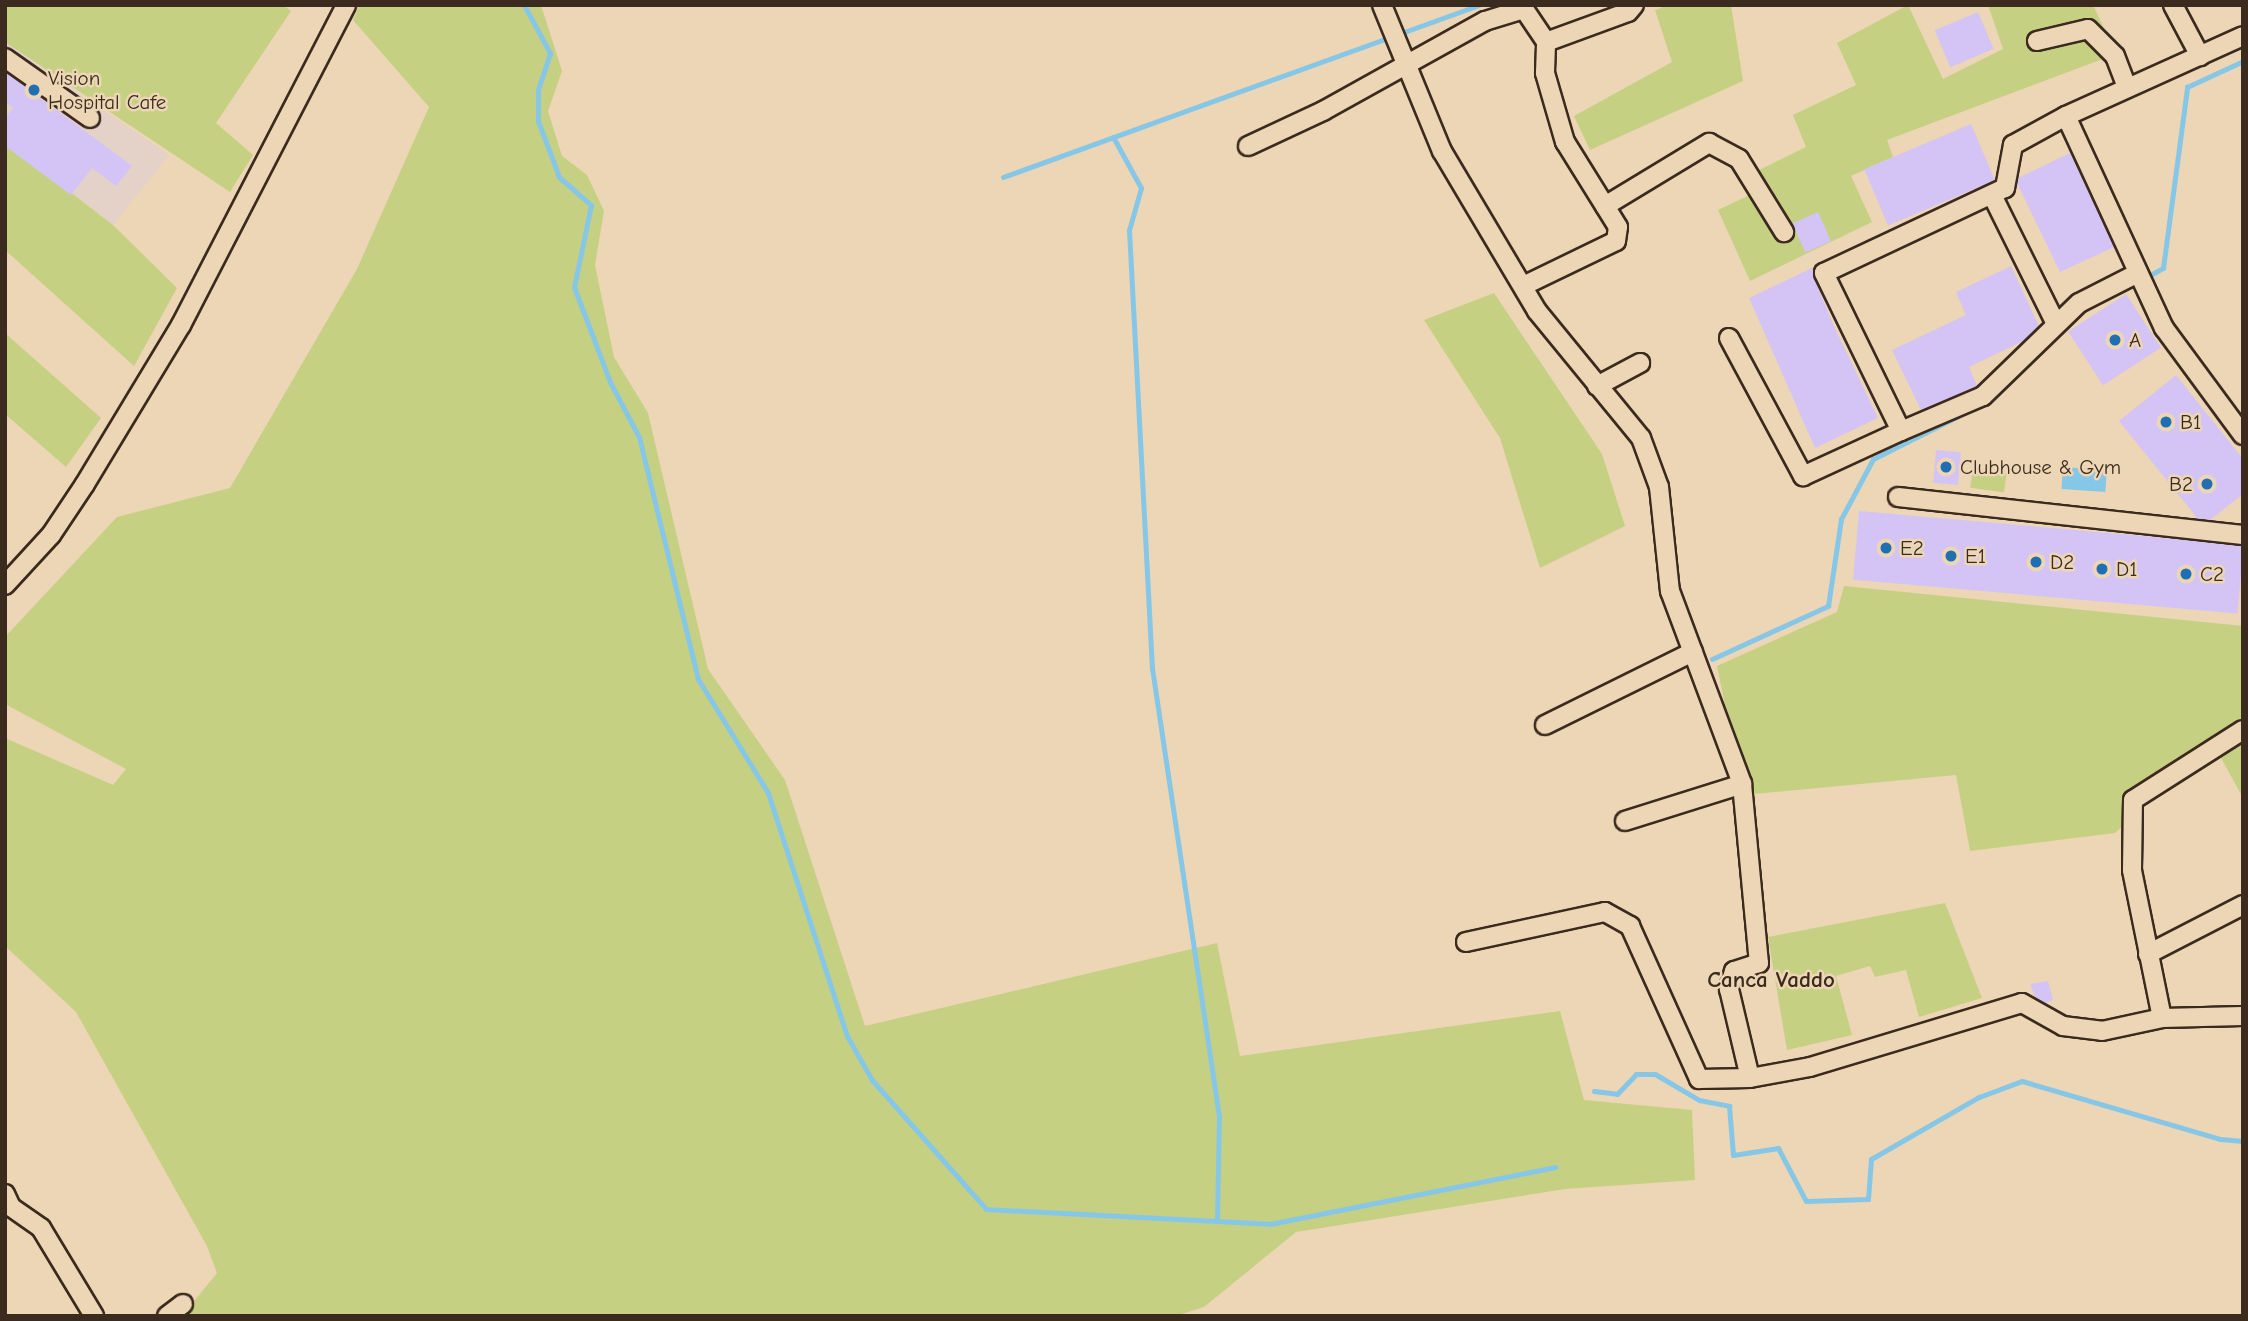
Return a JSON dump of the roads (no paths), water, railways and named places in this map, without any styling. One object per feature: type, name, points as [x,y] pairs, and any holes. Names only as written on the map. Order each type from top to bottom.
[{"type":"street","points":[[5,585],[51,535],[181,325],[346,5]]},
{"type":"street","points":[[1382,5],[1409,64],[1442,151],[1523,286],[1597,386],[1640,438],[1659,487],[1670,591],[1742,784],[1759,963],[1734,971],[1729,989],[1750,1078]]},
{"type":"street","points":[[1546,42],[1628,12],[1634,5]]},
{"type":"street","points":[[2173,5],[2200,56]]},
{"type":"street","points":[[1248,146],[1409,64],[1485,21],[1524,9],[1546,42],[1545,73],[1565,142],[1618,227],[1616,241],[1523,286]]},
{"type":"street","points":[[2037,41],[2088,29],[2115,56],[2124,90]]},
{"type":"street","points":[[1901,431],[1824,273],[2005,188],[2014,145],[2066,116],[2243,36]]},
{"type":"street","points":[[5,58],[89,118]]},
{"type":"street","points":[[2066,116],[2164,328],[2243,435]]},
{"type":"street","points":[[1605,206],[1709,143],[1739,159],[1784,233]]},
{"type":"street","points":[[1992,195],[2056,324]]},
{"type":"street","points":[[1729,338],[1803,476],[1983,396],[2079,303],[2138,273]]},
{"type":"street","points":[[1597,386],[1640,363]]},
{"type":"street","points":[[1898,497],[2243,535]]},
{"type":"street","points":[[1545,725],[1693,652]]},
{"type":"street","points":[[2162,1018],[2132,870],[2133,800],[2243,730]]},
{"type":"street","points":[[1625,821],[1742,784]]},
{"type":"street","points":[[2148,954],[2243,905]]},
{"type":"street","points":[[1466,942],[1605,912],[1630,926],[1699,1079],[1750,1078],[1810,1067],[2022,1003],[2063,1026],[2102,1031],[2162,1018],[2243,1016]]},
{"type":"street","points":[[5,1195],[11,1207],[41,1228],[94,1316]]},
{"type":"street","points":[[167,1316],[183,1304]]},
{"type":"water","points":[[2063,467],[2107,470],[2105,492],[2061,489]]},
{"type":"waterway","points":[[524,5],[550,53],[538,90],[538,121],[559,177],[591,205],[574,287],[610,382],[639,437],[698,679],[768,793],[847,1036],[872,1080],[986,1209],[1270,1224],[1555,1167]]},
{"type":"waterway","points":[[1003,177],[1479,5]]},
{"type":"waterway","points":[[2143,279],[2163,268],[2187,87],[2243,61]]},
{"type":"waterway","points":[[1113,137],[1141,188],[1129,230],[1152,668],[1219,1116],[1217,1221]]},
{"type":"waterway","points":[[1712,659],[1828,606],[1841,519],[1873,459],[1958,416]]},
{"type":"waterway","points":[[1594,1091],[1617,1094],[1636,1074],[1655,1074],[1699,1100],[1729,1106],[1733,1155],[1778,1148],[1806,1201],[1868,1199],[1871,1159],[1979,1097],[2022,1081],[2220,1139],[2243,1141]]},
{"type":"place","name":"Vision Hospital Cafe","points":[[34,90]]},
{"type":"place","name":"A","points":[[2115,340]]},
{"type":"place","name":"B1","points":[[2166,422]]},
{"type":"place","name":"Clubhouse & Gym","points":[[1946,467]]},
{"type":"place","name":"B2","points":[[2207,484]]},
{"type":"place","name":"E2","points":[[1886,548]]},
{"type":"place","name":"E1","points":[[1951,556]]},
{"type":"place","name":"D2","points":[[2036,562]]},
{"type":"place","name":"D1","points":[[2102,569]]},
{"type":"place","name":"C2","points":[[2186,574]]},
{"type":"district","name":"Canca Vaddo","points":[[1771,980]]}]
